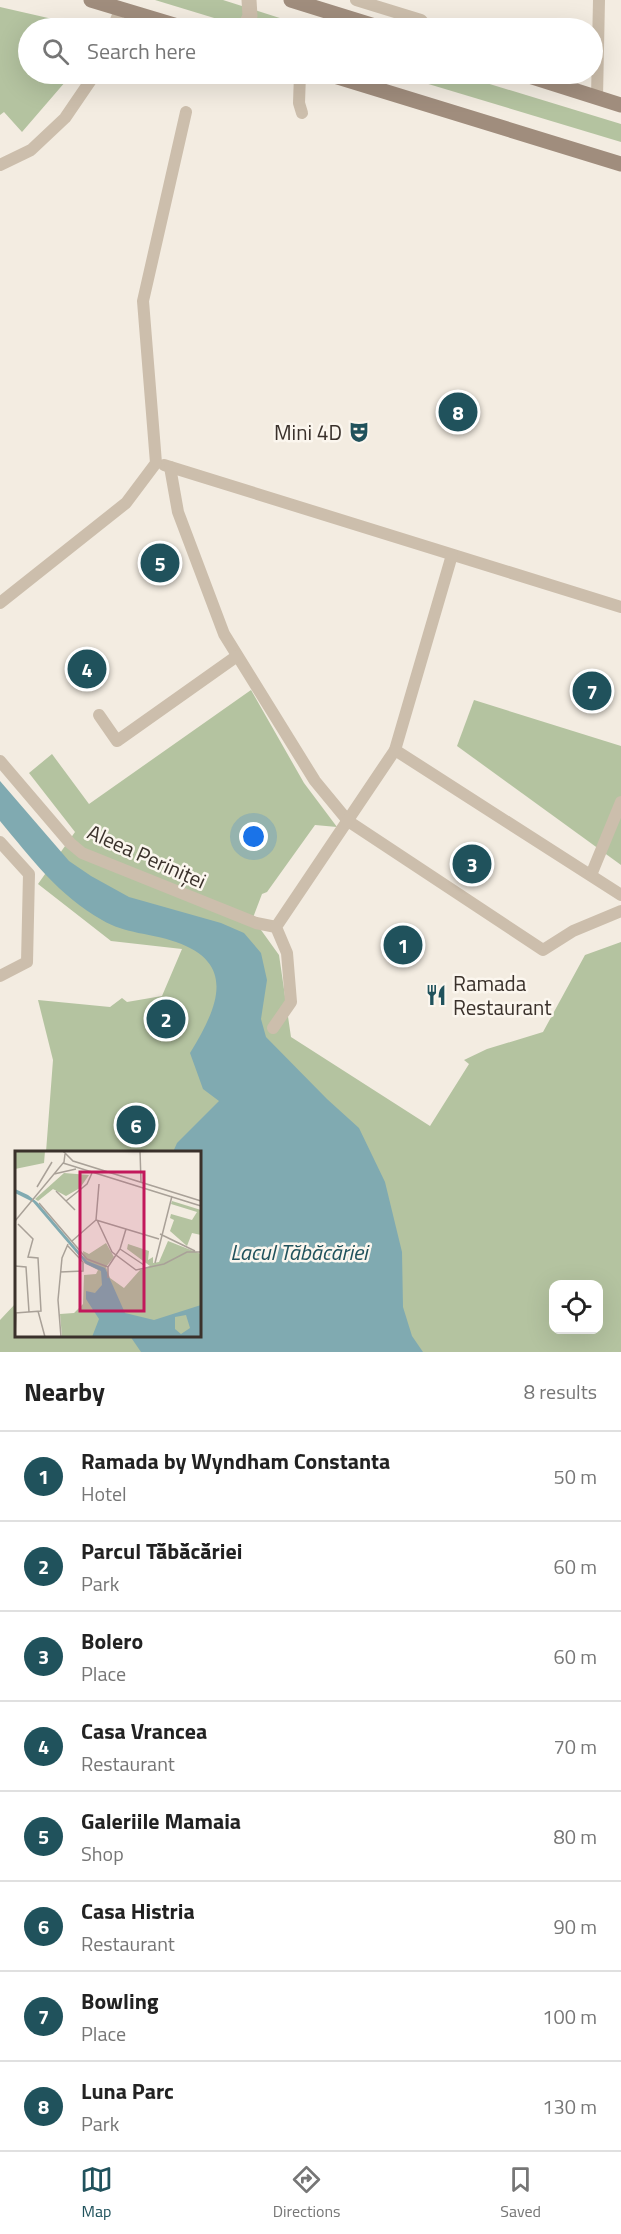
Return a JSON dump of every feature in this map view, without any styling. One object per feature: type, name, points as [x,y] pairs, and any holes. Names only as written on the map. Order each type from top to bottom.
[{"type":"main road","points":[[89,0],[148,18]]},
{"type":"main road","points":[[291,0],[349,18]]},
{"type":"main road","points":[[361,84],[621,164]]},
{"type":"main road","points":[[555,84],[621,105]]},
{"type":"street","points":[[249,0],[249,18]]},
{"type":"lane","points":[[356,0],[414,18]]},
{"type":"lane","points":[[599,0],[599,18]]},
{"type":"lane","points":[[117,18],[120,10]]},
{"type":"lane","points":[[0,165],[32,150],[65,118],[87,84]]},
{"type":"lane","points":[[300,84],[299,103],[302,113]]},
{"type":"lane","points":[[597,84],[597,97]]},
{"type":"lane","points":[[0,603],[126,503],[156,463],[143,302],[186,112]]},
{"type":"lane","points":[[156,463],[621,608]]},
{"type":"lane","points":[[170,467],[178,513],[224,633],[315,781],[348,821],[543,950],[573,931],[621,911]]},
{"type":"lane","points":[[273,1028],[291,1002],[287,953],[276,927],[395,750],[452,555]]},
{"type":"lane","points":[[99,715],[117,741],[237,656]]},
{"type":"lane","points":[[395,750],[621,895]]},
{"type":"lane","name":"Aleea Periniței","points":[[0,761],[70,843],[82,853],[256,923],[276,927]]},
{"type":"lane","points":[[591,875],[621,802]]},
{"type":"lane","points":[[0,842],[29,874],[27,962],[0,976]]},
{"type":"green space","points":[[155,0],[223,0],[280,18],[214,18]]},
{"type":"green space","points":[[0,7],[48,18],[18,18],[18,84],[63,84],[22,132],[4,112],[0,115]]},
{"type":"green space","points":[[428,84],[490,84],[621,124],[621,142]]},
{"type":"green space","points":[[251,690],[304,783],[337,827],[315,825],[267,892],[262,894],[251,923],[261,930],[279,955],[291,1037],[430,1126],[469,1064],[464,1060],[487,1049],[543,1032],[585,955],[621,942],[621,1352],[0,1352],[0,1320],[15,1304],[15,1337],[201,1337],[201,1151],[46,1151],[53,1060],[38,1000],[110,1007],[122,998],[127,1002],[162,996],[182,949],[111,941],[38,884],[75,832],[29,773],[52,754],[89,804]]},
{"type":"green space","points":[[474,700],[621,746],[621,865],[457,746]]},
{"type":"water","name":"Lacul Tăbăcăriei","points":[[0,781],[69,861],[91,876],[129,897],[221,923],[244,933],[261,953],[267,980],[261,1019],[266,1037],[359,1128],[385,1182],[402,1252],[403,1307],[412,1336],[423,1352],[141,1352],[131,1337],[201,1337],[201,1151],[173,1151],[177,1143],[219,1101],[203,1089],[190,1053],[213,1006],[216,990],[215,976],[209,963],[196,951],[176,942],[111,925],[72,900],[0,821]]},
{"type":"place","name":"Luna Parc","points":[[458,412]]},
{"type":"place","name":"Mini 4D","points":[[359,432]]},
{"type":"place","name":"Galeriile Mamaia","points":[[160,563]]},
{"type":"place","name":"Casa Vrancea","points":[[87,669]]},
{"type":"place","name":"Bowling","points":[[592,691]]},
{"type":"place","name":"Bolero","points":[[472,864]]},
{"type":"place","name":"Ramada by Wyndham Constanta","points":[[403,945]]},
{"type":"place","name":"Ramada Restaurant","points":[[436,995]]},
{"type":"place","name":"Parcul Tăbăcăriei","points":[[166,1019]]},
{"type":"place","name":"Casa Histria","points":[[136,1125]]}]
